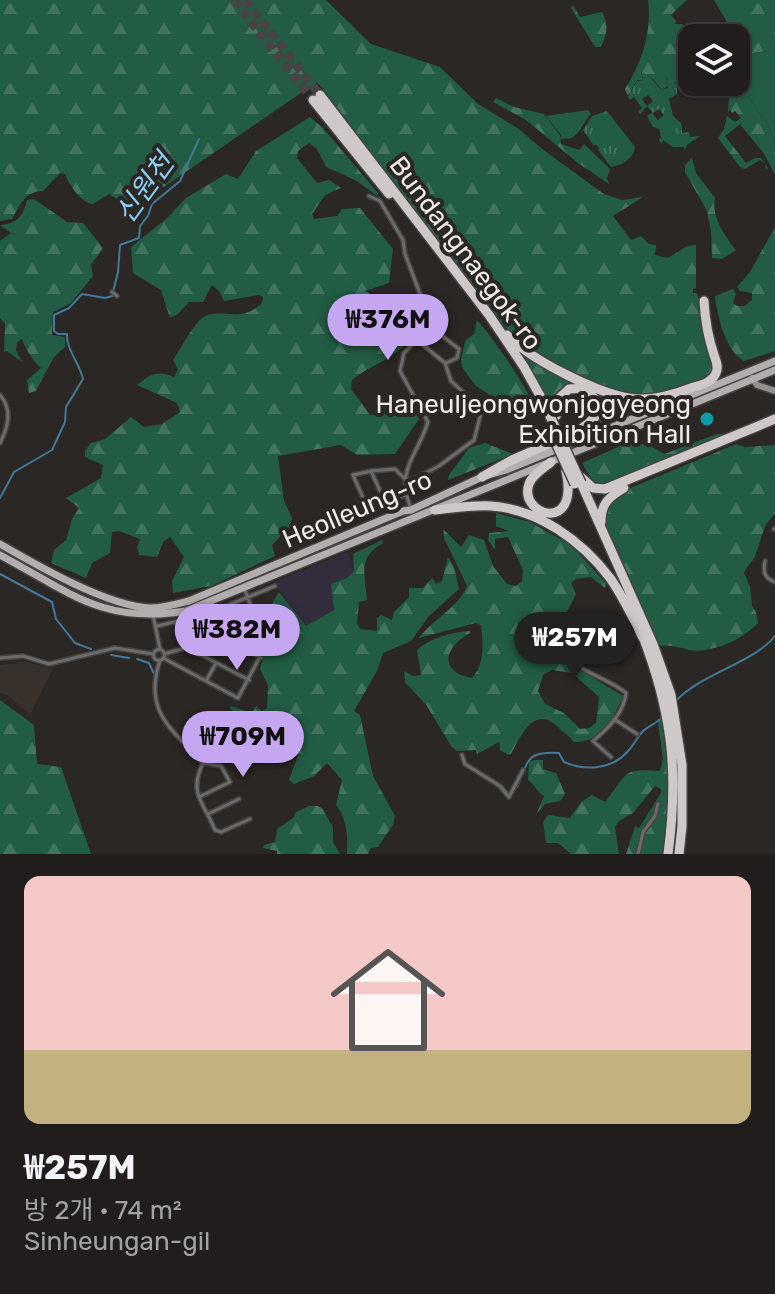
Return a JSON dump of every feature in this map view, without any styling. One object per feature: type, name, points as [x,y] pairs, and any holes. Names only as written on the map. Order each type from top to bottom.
[{"type":"highway","name":"Bundangnaegok-ro","points":[[668,854],[674,796],[670,708],[578,482],[564,441],[541,402],[520,369],[485,317],[316,98],[489,315],[524,367],[541,402],[565,463],[578,482],[601,529],[653,644],[670,708],[682,765],[679,854]]},
{"type":"highway","points":[[489,315],[526,351],[614,395],[640,399],[678,393],[711,380],[717,371],[706,328],[704,301]]},
{"type":"highway","points":[[482,477],[512,460],[564,441],[586,427],[595,417],[597,405],[589,391],[582,387],[571,388],[558,398],[556,413],[564,441]]},
{"type":"highway","points":[[692,387],[706,388]]},
{"type":"highway","points":[[664,404],[678,393]]},
{"type":"highway","points":[[551,462],[532,479],[527,496],[537,510],[555,512],[569,499],[578,482],[605,489],[775,421]]},
{"type":"highway","points":[[601,529],[603,505],[610,496],[692,456]]},
{"type":"highway","points":[[435,510],[491,506],[531,517],[562,532],[611,579],[643,638]]},
{"type":"main road","name":"Heolleung-ro","points":[[0,544],[102,596],[152,611],[189,601],[403,511],[413,514],[435,510],[751,375],[775,361]]},
{"type":"main road","name":"Heolleung-ro","points":[[0,555],[97,607],[113,611],[186,611],[413,514],[482,477],[706,388],[775,370]]},
{"type":"street","points":[[369,196],[380,201],[403,240],[405,254],[425,307],[425,325],[417,340],[404,353],[400,371],[428,422],[409,460],[405,479],[405,495],[413,514]]},
{"type":"street","points":[[112,292],[117,296]]},
{"type":"street","points":[[424,346],[436,331],[459,349],[457,358],[445,363]]},
{"type":"street","points":[[405,495],[368,509],[353,475],[395,469],[405,479],[412,480],[439,466],[474,440],[481,409],[451,381],[445,363],[417,340]]},
{"type":"street","points":[[751,375],[757,385],[775,391]]},
{"type":"street","points":[[0,395],[8,407],[9,425],[0,443]]},
{"type":"street","points":[[371,471],[385,502]]},
{"type":"street","points":[[765,561],[765,575],[775,582]]},
{"type":"street","points":[[157,626],[204,615],[275,586]]},
{"type":"street","points":[[162,657],[238,698],[266,645],[244,588]]},
{"type":"street","points":[[230,605],[241,630]]},
{"type":"street","points":[[152,611],[162,657],[153,688],[161,718],[203,763],[221,766],[230,782],[199,797]]},
{"type":"street","points":[[204,615],[214,640]]},
{"type":"street","points":[[564,619],[557,638],[559,648],[567,658],[626,693],[614,719],[593,741],[611,757]]},
{"type":"street","points":[[182,621],[190,646],[249,680]]},
{"type":"street","points":[[153,654],[155,659],[162,657],[259,623]]},
{"type":"street","points":[[224,637],[261,658]]},
{"type":"street","points":[[0,658],[23,656],[49,664],[115,648],[153,654]]},
{"type":"street","points":[[153,654],[160,649]]},
{"type":"street","points":[[206,682],[216,663]]},
{"type":"street","points":[[614,719],[637,734]]},
{"type":"street","points":[[462,755],[465,764],[500,786],[509,797],[523,770]]},
{"type":"street","points":[[203,763],[197,774],[196,792],[218,833],[250,819]]},
{"type":"street","points":[[208,814],[239,799]]},
{"type":"street","points":[[638,854],[643,832],[655,816],[658,804]]},
{"type":"shaded area","points":[[348,552],[354,571],[347,578],[334,610],[305,627],[274,582]]},
{"type":"shaded area","points":[[27,662],[53,669],[30,715],[7,695],[0,693],[0,665]]},
{"type":"green space","points":[[0,0],[326,0],[371,44],[440,67],[478,104],[519,129],[604,194],[622,200],[643,197],[613,216],[631,240],[641,236],[649,244],[656,245],[655,255],[668,258],[687,246],[696,245],[696,288],[693,293],[697,293],[715,364],[713,369],[697,382],[640,397],[606,389],[536,353],[514,336],[493,313],[317,82],[155,193],[145,190],[132,206],[109,194],[93,204],[88,203],[76,193],[65,174],[60,173],[43,191],[27,196],[12,219],[0,221]]},
{"type":"green space","points":[[648,0],[687,0],[671,15],[678,24],[677,83],[666,77],[667,87],[662,90],[653,79],[641,72],[643,80],[637,80],[628,96],[625,89],[641,57],[649,12]]},
{"type":"green space","points":[[714,0],[775,0],[775,50],[750,53],[750,24],[727,24]]},
{"type":"green space","points":[[573,5],[580,17],[602,12],[606,30],[601,47],[595,47],[571,8]]},
{"type":"green space","points":[[775,50],[775,142],[748,96],[750,53]]},
{"type":"green space","points":[[642,72],[661,90],[668,88],[666,78],[677,84],[677,94],[669,99],[673,116],[681,123],[682,133],[689,132],[690,137],[700,136],[685,150],[663,140],[662,144],[659,140],[659,129],[653,127],[647,116],[652,113],[658,120],[664,115],[659,109],[653,113],[647,106],[640,114],[638,111],[642,108],[634,97],[630,100],[628,97],[637,81],[643,80]],"holes":[[[648,95],[653,101],[647,106],[642,99]]]},
{"type":"green space","points":[[729,96],[748,96],[775,142],[775,175],[765,155],[740,124],[725,136],[746,163],[761,158],[768,168],[766,170],[760,160],[745,169],[740,167],[718,138],[727,116],[735,122],[741,118],[735,111],[728,112]]},
{"type":"green space","points":[[496,98],[514,107],[544,114],[560,135],[561,144],[579,150],[584,144],[610,169],[609,184],[526,120],[493,102]]},
{"type":"green space","points":[[588,110],[591,114],[571,138],[561,139],[546,116]]},
{"type":"green space","points":[[607,111],[635,147],[627,161],[611,167],[583,130],[592,116]]},
{"type":"green space","points":[[310,117],[378,193],[377,196],[357,181],[326,167],[317,149],[309,143],[298,151],[297,158],[317,183],[329,180],[341,188],[325,195],[312,214],[314,219],[337,216],[342,209],[360,208],[393,249],[389,283],[365,291],[381,299],[405,297],[416,308],[416,323],[405,345],[352,380],[351,389],[370,415],[414,410],[419,419],[395,454],[357,455],[341,445],[278,456],[284,501],[292,518],[290,526],[272,545],[275,556],[211,586],[173,593],[172,581],[184,557],[170,537],[163,542],[157,557],[139,555],[137,547],[140,539],[119,531],[112,532],[110,553],[92,563],[86,578],[51,563],[54,550],[66,540],[79,508],[66,498],[101,478],[103,465],[85,457],[91,443],[105,439],[131,417],[144,427],[162,424],[180,412],[177,403],[137,385],[154,374],[174,377],[178,370],[173,360],[202,318],[246,313],[262,303],[263,297],[259,295],[224,301],[212,285],[203,302],[189,302],[170,318],[161,290],[133,273],[131,247],[186,198],[226,174],[238,179],[256,151]]},
{"type":"green space","points":[[692,158],[696,173],[715,198],[715,212],[720,226],[736,250],[722,259],[712,258],[707,211],[685,172],[685,165]]},
{"type":"green space","points":[[34,199],[67,222],[83,223],[103,248],[91,265],[93,276],[71,303],[53,312],[52,335],[65,337],[65,347],[54,357],[36,391],[29,393],[27,380],[41,368],[22,339],[17,342],[16,350],[22,362],[4,352],[5,324],[0,318],[0,241],[11,233],[0,225],[15,221],[27,200]]},
{"type":"green space","points":[[775,227],[775,351],[744,361],[727,341],[715,296],[733,289],[736,294],[733,303],[737,306],[744,306],[752,300],[752,293],[740,291],[737,287],[750,272]]},
{"type":"green space","points":[[477,320],[521,381],[537,415],[521,417],[475,385],[462,367],[465,341],[474,334]]},
{"type":"green space","points":[[510,341],[589,386],[657,401],[587,429],[600,422],[597,396],[567,387],[555,418]]},
{"type":"green space","points":[[717,434],[730,434],[603,485],[593,482],[582,463],[629,442],[651,446],[664,454]]},
{"type":"green space","points":[[485,443],[513,454],[448,480],[469,448]]},
{"type":"green space","points":[[736,444],[745,447],[775,445],[775,514],[767,524],[755,556],[744,573],[758,623],[736,640],[707,650],[658,646],[605,524],[608,500]]},
{"type":"green space","points":[[496,513],[530,522],[571,545],[606,583],[605,588],[591,577],[576,579],[571,583],[576,594],[566,614],[533,613],[532,637],[551,639],[562,630],[596,628],[612,647],[614,655],[583,646],[570,664],[623,696],[611,720],[592,738],[574,742],[543,719],[530,724],[511,754],[500,750],[499,742],[477,754],[476,750],[457,751],[427,706],[405,682],[404,671],[413,676],[421,675],[417,650],[422,646],[449,634],[470,631],[455,645],[448,658],[453,670],[461,675],[472,678],[476,672],[482,653],[481,625],[476,623],[419,638],[458,600],[467,586],[444,538],[443,529],[461,547],[469,535],[484,540],[493,566],[507,584],[516,586],[522,581],[523,570],[508,537],[495,539],[495,550],[488,540],[489,533],[508,531],[496,526]],"holes":[[[552,670],[572,673],[599,697],[596,723],[589,728],[580,729],[564,713],[545,704],[538,691],[543,675]]]},
{"type":"green space","points":[[382,540],[383,543],[369,555],[364,567],[367,600],[359,602],[357,623],[360,629],[377,631],[377,618],[381,615],[392,620],[394,612],[409,597],[409,588],[423,588],[432,578],[436,584],[442,581],[448,557],[454,567],[459,589],[429,616],[411,641],[383,653],[377,671],[354,711],[360,715],[373,776],[395,816],[393,825],[378,847],[371,848],[368,854],[347,854],[346,828],[336,805],[342,780],[327,763],[314,776],[294,784],[289,780],[298,755],[294,753],[273,761],[268,759],[269,753],[259,740],[241,734],[239,728],[242,727],[242,720],[231,722],[237,713],[230,709],[231,706],[252,713],[256,706],[262,711],[267,708],[268,685],[260,669],[267,644],[262,628],[279,592],[306,626],[334,610],[331,584],[347,578],[354,571],[353,554]]},
{"type":"green space","points":[[0,700],[34,725],[37,764],[61,767],[91,854],[0,854]]},
{"type":"green space","points":[[666,719],[668,770],[662,854],[626,854],[635,826],[639,828],[661,793],[661,789],[655,786],[633,813],[615,827],[619,854],[571,854],[558,843],[546,843],[543,822],[548,815],[570,818],[581,802],[592,795],[605,802],[631,772],[660,771],[663,759],[658,723]]},
{"type":"green space","points":[[543,760],[543,769],[556,773],[565,794],[560,801],[545,804],[537,813],[544,796],[528,780],[529,762]]},
{"type":"green space","points":[[309,806],[323,809],[333,828],[333,842],[340,854],[277,854],[277,851],[263,848],[275,842],[277,829],[293,818],[296,812]]},
{"type":"waterway","name":"신원천","points":[[0,498],[14,472],[52,450],[65,422],[66,407],[83,379],[67,334],[54,331],[54,315],[69,308],[82,294],[105,298],[112,296],[120,245],[139,238],[140,226],[152,204],[180,181],[199,139]]},
{"type":"waterway","points":[[0,574],[52,602],[56,619],[75,643],[91,649]]},
{"type":"waterway","points":[[675,702],[698,684],[754,654],[775,636]]},
{"type":"waterway","points":[[111,655],[129,658]]},
{"type":"waterway","points":[[137,659],[149,663],[154,674]]},
{"type":"waterway","points":[[517,787],[533,756],[559,753],[564,762],[572,765],[606,765],[622,757],[643,731],[663,716]]},
{"type":"tunnel","points":[[234,0],[313,100]]},
{"type":"tunnel","points":[[245,0],[320,95]]},
{"type":"place","name":"Haneuljeongwonjogyeong Exhibition Hall","points":[[707,419]]}]
